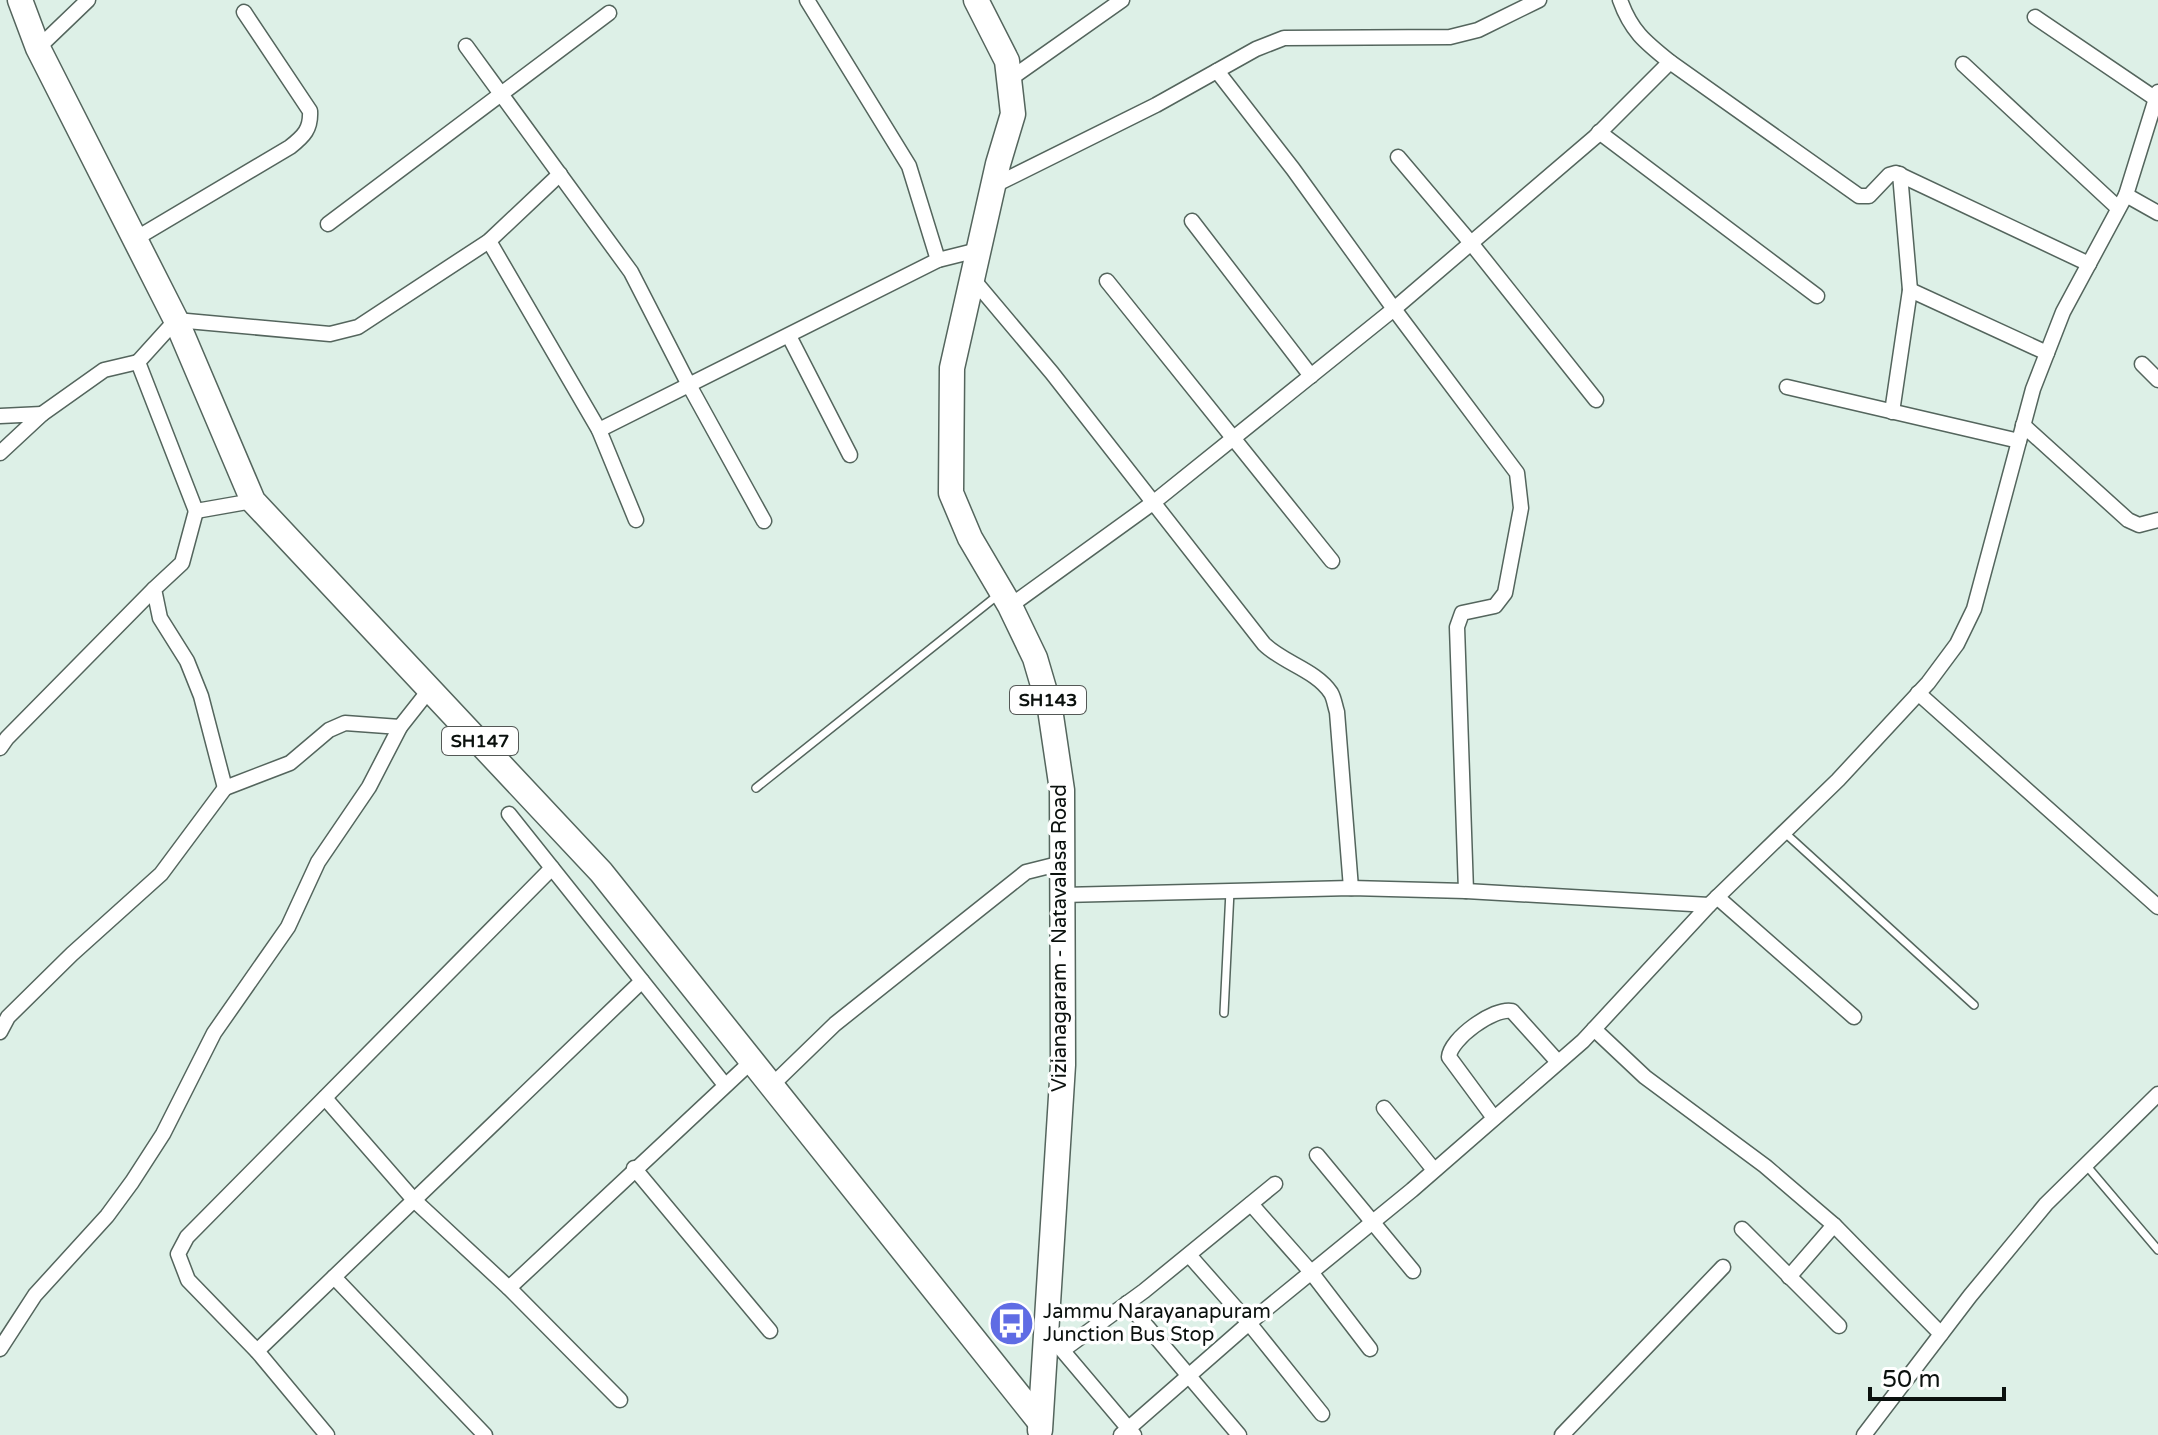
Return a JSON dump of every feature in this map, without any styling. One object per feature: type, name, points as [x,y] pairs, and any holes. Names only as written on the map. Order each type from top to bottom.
[{"type":"main road","name":"SH147","points":[[20,0],[38,48],[176,320],[253,501],[601,872],[753,1060],[1040,1428]]},
{"type":"main road","name":"Vizianagaram - Natavalasa Road","points":[[983,3],[1007,61],[1013,114],[993,186],[952,368],[951,493],[970,538],[1006,599],[1035,658],[1050,709],[1062,790],[1063,1065],[1040,1428]]},
{"type":"street","points":[[38,48],[88,0]]},
{"type":"street","points":[[807,0],[909,166],[938,260]]},
{"type":"street","points":[[1010,79],[1122,0]]},
{"type":"street","points":[[993,186],[1156,105],[1256,49],[1284,38],[1450,37],[1478,30],[1539,0]]},
{"type":"street","points":[[1620,0],[1628,22],[1640,37],[1670,62],[1859,196],[1872,194],[1889,175],[1900,174],[2089,264]]},
{"type":"street","points":[[135,239],[290,147],[307,132],[311,124],[310,111],[244,12]]},
{"type":"street","points":[[328,224],[609,13]]},
{"type":"street","points":[[1046,1332],[1128,1433],[1249,1323],[1434,1170],[1594,1029],[1713,901],[1838,780],[1918,693],[1957,644],[1974,609],[2023,425],[2047,353],[2063,312],[2122,202],[2157,96],[2035,17]]},
{"type":"street","points":[[466,46],[631,272],[764,521]]},
{"type":"street","points":[[1006,599],[1154,502],[1394,309],[1599,132],[1670,62]]},
{"type":"street","points":[[1963,64],[2122,202],[2158,213]]},
{"type":"street","points":[[1217,71],[1517,473],[1521,508],[1505,593],[1495,606],[1462,613],[1457,627],[1466,891]]},
{"type":"street","points":[[1599,132],[1817,296]]},
{"type":"street","points":[[1398,157],[1596,400]]},
{"type":"street","points":[[0,453],[42,414],[104,370],[138,362],[176,320],[293,333],[330,334],[358,327],[489,241],[560,174]]},
{"type":"street","points":[[1892,412],[1910,290],[1900,174]]},
{"type":"street","points":[[1192,221],[1311,376]]},
{"type":"street","points":[[489,241],[599,430],[636,520]]},
{"type":"street","points":[[599,430],[938,260],[978,250]]},
{"type":"street","points":[[972,278],[1052,373],[1264,644],[1331,694],[1337,712],[1351,888]]},
{"type":"street","points":[[1107,281],[1332,561]]},
{"type":"street","points":[[1910,290],[2047,353]]},
{"type":"street","points":[[789,336],[850,455]]},
{"type":"street","points":[[0,748],[182,563],[196,511],[138,362]]},
{"type":"street","points":[[2142,364],[2158,380]]},
{"type":"street","points":[[1787,387],[2019,441]]},
{"type":"street","points":[[0,416],[42,414]]},
{"type":"street","points":[[2023,425],[2128,520],[2139,525],[2158,520]]},
{"type":"street","points":[[196,511],[253,501]]},
{"type":"street","points":[[154,589],[160,618],[187,661],[201,696],[225,788]]},
{"type":"street","points":[[0,1349],[35,1295],[107,1216],[156,1146],[214,1033],[288,927],[318,862],[369,787],[400,727],[430,689]]},
{"type":"street","points":[[1918,693],[2158,907]]},
{"type":"street","points":[[0,1032],[8,1017],[72,954],[161,874],[225,788],[290,763],[329,730],[345,723],[400,727]]},
{"type":"street","points":[[509,814],[725,1085]]},
{"type":"street","points":[[771,1086],[835,1024],[1026,872],[1062,863]]},
{"type":"street","points":[[327,1435],[257,1351],[188,1280],[178,1254],[187,1237],[552,868]]},
{"type":"street","points":[[1062,895],[1351,888],[1713,901],[1854,1017]]},
{"type":"street","points":[[257,1351],[642,981]]},
{"type":"street","points":[[1494,1118],[1449,1057],[1453,1045],[1463,1035],[1496,1011],[1512,1011],[1558,1062]]},
{"type":"street","points":[[1594,1029],[1645,1077],[1765,1166],[1834,1225],[1941,1334]]},
{"type":"street","points":[[509,1288],[753,1060]]},
{"type":"street","points":[[1864,1435],[2046,1204],[2158,1094]]},
{"type":"street","points":[[325,1098],[414,1200],[509,1288],[620,1400]]},
{"type":"street","points":[[1384,1108],[1434,1170]]},
{"type":"street","points":[[1317,1155],[1413,1271]]},
{"type":"street","points":[[634,1168],[770,1331]]},
{"type":"street","points":[[1063,1350],[1189,1255],[1275,1184]]},
{"type":"street","points":[[1251,1204],[1311,1272],[1370,1349]]},
{"type":"street","points":[[1789,1277],[1834,1225]]},
{"type":"street","points":[[1742,1229],[1839,1326]]},
{"type":"street","points":[[1189,1255],[1322,1414]]},
{"type":"street","points":[[1562,1435],[1723,1267]]},
{"type":"street","points":[[334,1277],[485,1435]]},
{"type":"street","points":[[1127,1303],[1239,1435]]},
{"type":"lane","points":[[756,788],[1006,599]]},
{"type":"lane","points":[[1784,832],[1974,1005]]},
{"type":"lane","points":[[1224,1013],[1230,891]]},
{"type":"lane","points":[[2086,1165],[2158,1250]]},
{"type":"place","name":"Jammu Narayanapuram Junction Bus Stop","points":[[1012,1324]]}]
